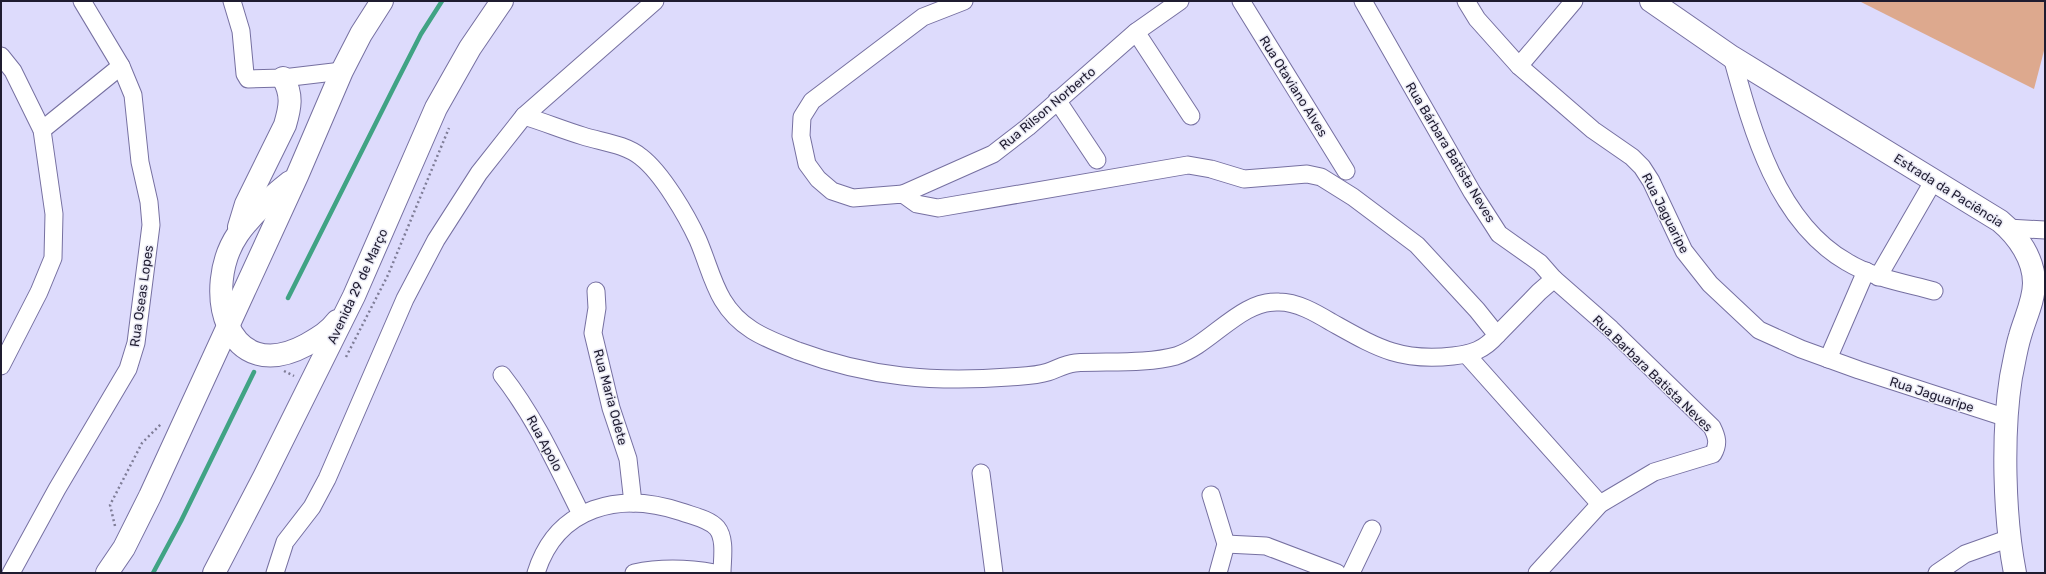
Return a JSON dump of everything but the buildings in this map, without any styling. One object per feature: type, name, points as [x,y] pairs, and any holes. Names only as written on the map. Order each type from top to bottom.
[{"type":"main road","points":[[107,573],[124,548],[150,496],[296,176],[342,71],[361,34],[382,1]]},
{"type":"main road","name":"Avenida 29 de Março","points":[[214,573],[264,478],[354,296],[436,108],[470,48],[502,1]]},
{"type":"main road","name":"Estrada da Paciência","points":[[1651,1],[1732,57],[1934,180],[2008,228],[2039,271],[2015,359],[2007,418],[2007,477],[2010,538],[2015,573]]},
{"type":"main road","points":[[283,78],[289,88],[290,97],[289,112],[285,125],[246,204],[238,234],[228,254],[222,285],[222,308],[227,327],[241,345],[254,352],[274,355],[296,350],[319,338],[333,326],[354,296]]},
{"type":"main road","points":[[238,234],[264,205],[296,176]]},
{"type":"street","name":"Rua Oseas Lopes","points":[[11,573],[57,489],[128,369],[136,343],[151,225],[149,202],[140,162],[133,96],[121,66],[82,1]]},
{"type":"street","points":[[232,1],[242,31],[246,78],[253,80],[283,78],[342,71]]},
{"type":"street","name":"Rua Rilson Norberto","points":[[964,1],[923,17],[812,101],[802,117],[801,136],[807,164],[818,179],[832,191],[853,198],[903,194],[993,154],[1028,127],[1136,32],[1180,1]]},
{"type":"street","name":"Rua Otaviano Alves","points":[[1241,1],[1346,171]]},
{"type":"street","name":"Rua Bárbara Batista Neves","points":[[1363,1],[1472,192],[1499,234],[1540,263],[1554,279]]},
{"type":"street","name":"Rua Jaguaripe","points":[[1466,1],[1477,19],[1519,66],[1593,130],[1632,157],[1642,167],[1651,181],[1684,251],[1710,284],[1738,312],[1759,330],[1801,349],[1828,359],[2007,418]]},
{"type":"street","points":[[1519,66],[1574,1]]},
{"type":"street","points":[[275,573],[285,542],[312,506],[328,478],[405,299],[436,240],[479,173],[524,116],[653,2]]},
{"type":"street","points":[[1136,32],[1191,116]]},
{"type":"street","points":[[1,56],[13,71],[42,130],[54,214],[53,258],[39,292],[1,366]]},
{"type":"street","points":[[1732,57],[1762,155],[1791,206],[1804,224],[1825,247],[1848,263],[1872,274],[1934,291]]},
{"type":"street","points":[[42,130],[121,66]]},
{"type":"street","points":[[1057,100],[1097,160]]},
{"type":"street","points":[[524,116],[579,135],[627,148],[639,155],[651,165],[683,211],[698,242],[716,289],[739,319],[753,330],[783,345],[830,362],[881,375],[914,378],[1007,377],[1045,373],[1070,363],[1158,359],[1176,356],[1194,348],[1246,310],[1263,304],[1278,302],[1290,303],[1315,313],[1370,344],[1399,356],[1436,358],[1466,354],[1479,351],[1489,344],[1554,279]]},
{"type":"street","points":[[903,194],[917,204],[938,208],[1188,165],[1211,169],[1244,179],[1307,174],[1321,177],[1353,197],[1417,245],[1477,310],[1497,335]]},
{"type":"street","points":[[1828,359],[1872,274],[1934,180]]},
{"type":"street","points":[[2008,228],[2045,230]]},
{"type":"street","name":"Rua Barbara Batista Neves","points":[[1537,573],[1600,504],[1654,472],[1713,454],[1718,444],[1717,436],[1712,427],[1639,356],[1554,279]]},
{"type":"street","name":"Rua Maria Odete","points":[[596,291],[597,308],[593,333],[611,408],[628,459],[633,503]]},
{"type":"street","points":[[1466,354],[1600,504]]},
{"type":"street","name":"Rua Apolo","points":[[502,375],[517,394],[540,431],[581,514]]},
{"type":"street","points":[[981,473],[994,573]]},
{"type":"street","points":[[1210,495],[1226,544],[1218,573]]},
{"type":"street","points":[[536,573],[551,541],[562,527],[581,514],[605,506],[633,503],[656,505],[710,522],[721,534],[722,573]]},
{"type":"street","points":[[1351,573],[1372,529]]},
{"type":"street","points":[[1936,573],[1964,554],[2010,538]]},
{"type":"street","points":[[1226,544],[1266,546],[1337,573]]},
{"type":"street","points":[[634,573],[671,568],[715,573]]},
{"type":"shaded area","points":[[1859,1],[2045,1],[2045,47],[2034,89]]},
{"type":"waterway","points":[[288,298],[421,34],[442,1]]},
{"type":"waterway","points":[[153,573],[181,521],[254,372]]}]
